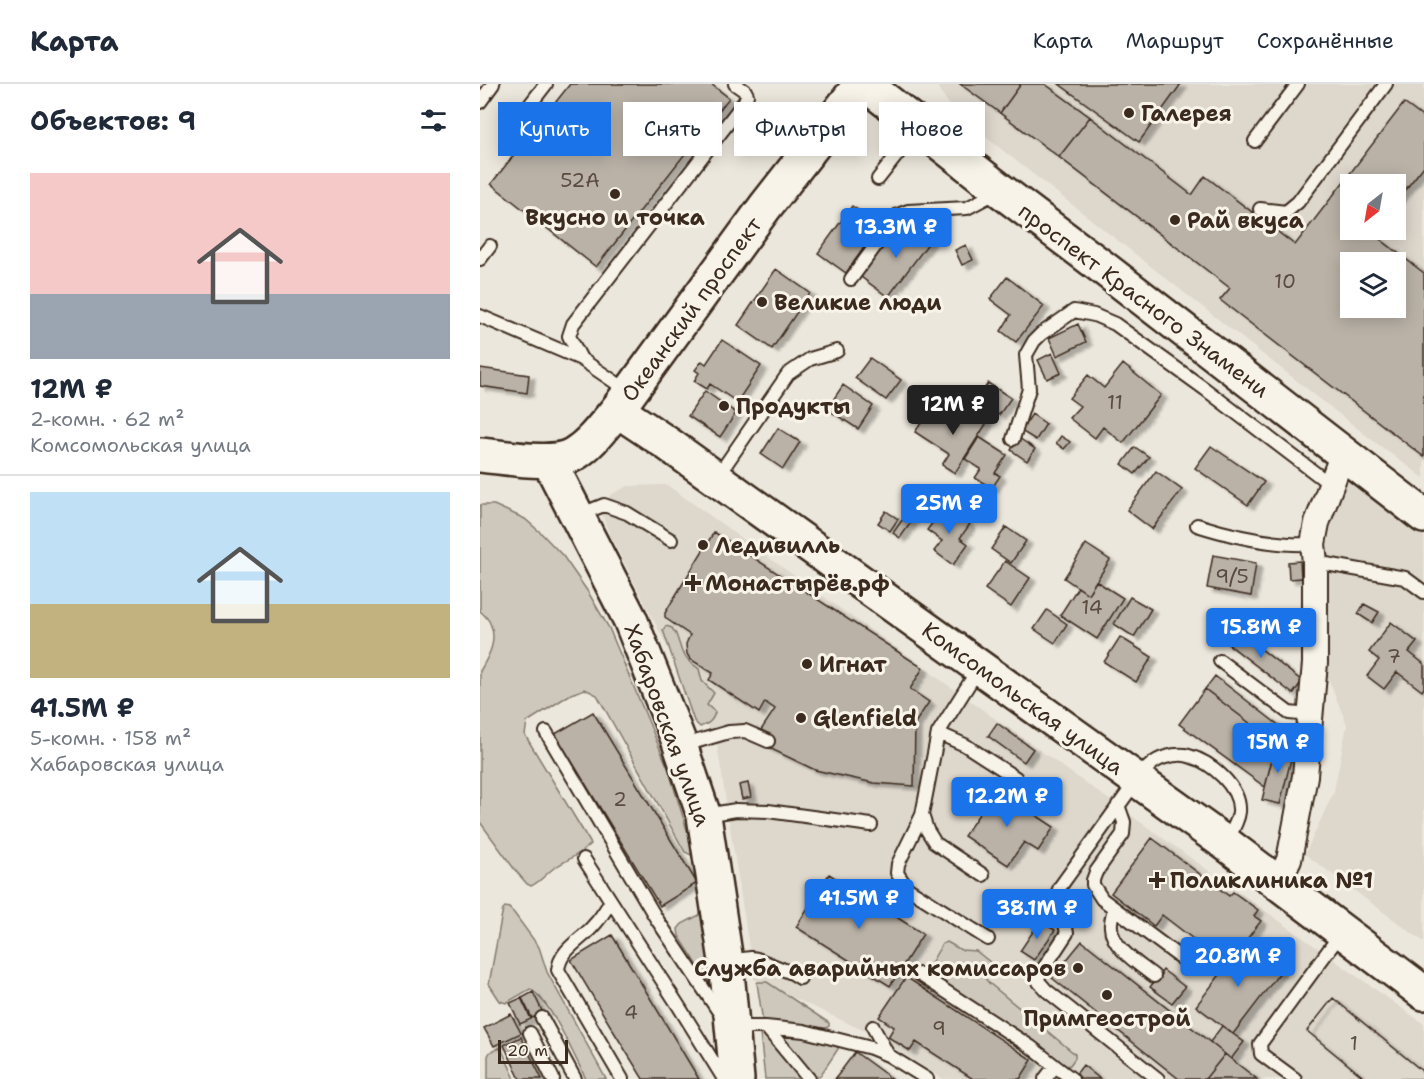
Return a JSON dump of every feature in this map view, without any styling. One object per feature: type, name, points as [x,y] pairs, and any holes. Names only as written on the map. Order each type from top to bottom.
[{"type":"main road","name":"Океанский проспект","points":[[480,455],[549,461],[572,455],[591,441],[623,401],[765,207],[861,84]]},
{"type":"main road","name":"проспект Красного Знамени","points":[[866,84],[889,102]]},
{"type":"main road","name":"проспект Красного Знамени","points":[[957,156],[1424,516]]},
{"type":"main road","name":"Комсомольская улица","points":[[623,401],[668,444],[1225,843],[1424,993]]},
{"type":"main road","name":"Хабаровская улица","points":[[549,461],[630,619],[704,816],[726,961],[732,1027],[732,1073]]},
{"type":"street","points":[[1278,882],[1289,860],[1305,776],[1315,663],[1314,553],[1317,523],[1343,453]]},
{"type":"lane","points":[[480,102],[492,84]]},
{"type":"lane","points":[[532,102],[546,84]]},
{"type":"lane","points":[[623,401],[581,359],[569,336],[573,324],[745,101],[747,95],[745,91],[735,84]]},
{"type":"lane","points":[[1255,141],[1298,84]]},
{"type":"lane","points":[[1260,209],[1286,212],[1298,202],[1386,84]]},
{"type":"lane","points":[[878,178],[895,156]]},
{"type":"lane","points":[[851,279],[898,215],[908,211],[967,208],[1000,190]]},
{"type":"lane","points":[[480,259],[490,246]]},
{"type":"lane","points":[[1012,439],[1029,389],[1026,355],[1041,334],[1074,312],[1094,315],[1116,324],[1331,485]]},
{"type":"lane","points":[[480,316],[581,359]]},
{"type":"lane","points":[[716,478],[788,374],[810,359],[837,351]]},
{"type":"lane","points":[[578,516],[604,505],[627,513],[671,540]]},
{"type":"lane","points":[[1197,525],[1242,538],[1272,542],[1405,578],[1424,591]]},
{"type":"lane","points":[[1220,661],[1289,713],[1310,715]]},
{"type":"lane","points":[[980,667],[938,733],[922,815],[898,864],[897,873],[907,888],[988,939]]},
{"type":"lane","points":[[680,747],[729,732],[745,731],[768,741]]},
{"type":"lane","points":[[546,732],[656,918],[728,1024],[732,1073]]},
{"type":"lane","points":[[938,733],[965,745],[1016,778]]},
{"type":"lane","points":[[1158,1079],[1046,990],[1038,980],[1067,933],[1058,897],[1060,887],[1137,780],[1151,764],[1164,757],[1182,755],[1197,759],[1225,777],[1231,785],[1238,799],[1239,812],[1237,822],[1225,843]]},
{"type":"lane","points":[[1118,805],[1124,822],[1123,834],[1096,872],[1093,885],[1102,899],[1189,964]]},
{"type":"lane","points":[[704,816],[736,810],[768,811],[872,825]]},
{"type":"lane","points":[[922,815],[935,843],[983,875]]},
{"type":"lane","points":[[584,859],[678,1005],[732,1073]]},
{"type":"lane","points":[[611,901],[592,928],[563,954],[558,970],[622,1079]]},
{"type":"lane","points":[[1114,908],[1111,927],[1114,939],[1128,956],[1154,976]]},
{"type":"lane","points":[[1295,1079],[1261,1054],[1260,1044],[1343,932]]},
{"type":"lane","points":[[726,961],[757,959],[800,978]]},
{"type":"lane","points":[[920,974],[1031,1047],[1072,1079]]},
{"type":"lane","points":[[542,1018],[574,1079]]},
{"type":"lane","points":[[732,1027],[766,1026],[804,1031],[871,1048],[888,1055],[927,1079]]},
{"type":"lane","points":[[766,1026],[809,1079]]},
{"type":"lane","points":[[873,1027],[888,1055]]},
{"type":"lane","points":[[530,1033],[553,1079]]},
{"type":"lane","points":[[1045,1079],[1055,1065]]},
{"type":"shaded area","points":[[941,84],[1424,84],[1424,478],[1376,443],[985,136],[985,102],[947,102],[938,88]]},
{"type":"shaded area","points":[[1342,464],[1424,526],[1424,942],[1305,854],[1334,791],[1347,725],[1324,668],[1319,597]]},
{"type":"shaded area","points":[[667,485],[1424,1024],[1424,1079],[943,1079],[871,1034],[754,979],[717,744],[608,531],[602,514],[610,495],[628,486]]},
{"type":"shaded area","points":[[480,505],[494,505],[525,519],[563,556],[588,592],[609,628],[668,768],[694,853],[691,855],[685,852],[597,695],[585,689],[571,694],[527,722],[525,735],[591,844],[531,886],[515,870],[480,822],[480,671],[489,654],[493,636],[489,621],[480,611]]},
{"type":"shaded area","points":[[666,626],[672,628],[682,652],[699,669],[702,681],[714,693],[707,705],[715,712],[713,718],[700,727],[694,721],[663,630]]},
{"type":"shaded area","points":[[505,907],[514,913],[539,947],[547,972],[606,1079],[586,1079],[554,1017],[538,995],[530,989],[506,1003],[500,1001],[489,984]]},
{"type":"shaded area","points":[[705,912],[715,992],[679,936],[678,929],[682,924]]},
{"type":"shaded area","points":[[947,942],[961,950],[976,951],[991,963],[985,978],[1075,1054],[1070,1065],[1066,1066],[1037,1043],[929,974],[927,970],[942,944]]},
{"type":"shaded area","points":[[758,982],[767,982],[829,1023],[829,1026],[826,1028],[763,1022]]},
{"type":"shaded area","points":[[762,1031],[803,1079],[765,1079],[760,1033]]},
{"type":"shaded area","points":[[785,1035],[819,1038],[838,1049],[820,1076],[817,1077],[784,1041]]},
{"type":"shaded area","points":[[500,1048],[515,1079],[488,1079],[488,1056],[490,1052]]},
{"type":"building","points":[[570,84],[711,84],[729,98],[722,107],[722,102],[623,102],[623,156],[683,156],[596,267],[491,184],[513,156],[611,156],[611,102],[556,102]]},
{"type":"building","points":[[960,84],[1021,84],[1000,113]]},
{"type":"building","points":[[1021,84],[1045,84],[1090,117],[1059,157],[1000,113]]},
{"type":"building","name":"Галерея","points":[[1059,84],[1181,84],[1139,142]]},
{"type":"building","points":[[1404,103],[1424,118],[1424,166],[1406,189],[1406,174],[1350,174]]},
{"type":"building","points":[[1090,117],[1192,195],[1205,176],[1295,245],[1340,186],[1340,240],[1381,240],[1397,252],[1340,252],[1340,318],[1406,318],[1406,259],[1424,273],[1424,457],[1220,300],[1230,288],[1059,157]]},
{"type":"building","points":[[852,206],[880,225],[846,273],[818,253]]},
{"type":"building","points":[[903,220],[930,241],[888,297],[861,277]]},
{"type":"building","points":[[966,245],[973,260],[962,265],[955,250]]},
{"type":"building","points":[[776,269],[810,293],[772,349],[738,325]]},
{"type":"building","points":[[1007,277],[1044,306],[1016,342],[1001,331],[1011,315],[990,299]]},
{"type":"building","points":[[1078,324],[1086,342],[1057,356],[1049,338]]},
{"type":"building","points":[[722,340],[761,366],[737,402],[710,384],[707,389],[694,381],[699,373],[695,370],[702,361],[706,364]]},
{"type":"building","points":[[1052,353],[1061,373],[1047,379],[1038,360]]},
{"type":"building","points":[[870,358],[901,380],[886,400],[855,378]]},
{"type":"building","points":[[1123,364],[1161,395],[1123,443],[1103,427],[1095,438],[1069,418],[1080,406],[1069,398],[1088,375],[1104,388]]},
{"type":"building","points":[[480,368],[529,375],[527,393],[480,386]]},
{"type":"building","points":[[988,383],[1011,398],[999,415],[977,400]]},
{"type":"building","points":[[843,385],[873,406],[858,429],[827,409]]},
{"type":"building","points":[[705,391],[736,413],[720,437],[688,416]]},
{"type":"building","points":[[968,409],[988,421],[955,473],[942,465],[949,454],[915,432],[927,414],[935,419],[937,415],[957,427]]},
{"type":"building","points":[[1032,414],[1046,424],[1036,440],[1021,431]]},
{"type":"building","points":[[778,428],[800,442],[783,469],[761,454]]},
{"type":"building","points":[[1061,436],[1070,442],[1064,449],[1056,443]]},
{"type":"building","points":[[979,437],[1007,455],[995,473],[1000,476],[992,488],[975,478],[981,469],[965,459]]},
{"type":"building","points":[[1019,438],[1035,449],[1027,461],[1011,450]]},
{"type":"building","points":[[1211,446],[1264,482],[1248,505],[1195,468]]},
{"type":"building","points":[[1135,447],[1149,457],[1135,474],[1122,464]]},
{"type":"building","points":[[1156,471],[1182,490],[1152,529],[1127,510]]},
{"type":"building","points":[[945,506],[970,524],[960,538],[968,544],[953,565],[934,551],[942,541],[927,530]]},
{"type":"building","points":[[886,511],[898,519],[890,531],[878,523]]},
{"type":"building","points":[[905,516],[912,521],[900,538],[893,533]]},
{"type":"building","points":[[1006,527],[1026,541],[1011,563],[991,549]]},
{"type":"building","name":"Игнат","points":[[714,532],[923,668],[910,689],[929,702],[915,723],[914,786],[874,783],[815,770],[765,746],[771,737],[761,730],[775,709],[765,702],[759,713],[709,680],[713,673],[690,659],[686,644],[690,635],[668,620],[665,613]]},
{"type":"building","points":[[1086,544],[1110,560],[1088,594],[1064,578]]},
{"type":"building","points":[[1213,555],[1256,563],[1251,596],[1207,588]]},
{"type":"building","points":[[1005,561],[1030,578],[1011,607],[985,589]]},
{"type":"building","points":[[1300,561],[1301,578],[1289,579],[1288,562]]},
{"type":"building","points":[[1096,581],[1123,598],[1097,639],[1060,615],[1078,587],[1088,594]]},
{"type":"building","points":[[1130,597],[1151,609],[1134,637],[1114,624]]},
{"type":"building","points":[[1364,604],[1379,612],[1372,623],[1358,614]]},
{"type":"building","points":[[1047,610],[1067,624],[1055,643],[1034,629]]},
{"type":"building","points":[[1391,622],[1417,642],[1409,652],[1424,664],[1422,691],[1397,672],[1384,689],[1367,676],[1379,660],[1369,652]]},
{"type":"building","points":[[1229,624],[1302,681],[1293,694],[1219,637]]},
{"type":"building","points":[[1120,637],[1152,657],[1136,682],[1104,662]]},
{"type":"building","points":[[1215,676],[1285,730],[1276,743],[1205,689]]},
{"type":"building","points":[[1205,689],[1276,743],[1265,787],[1179,724]]},
{"type":"building","points":[[593,712],[697,883],[660,906],[555,734]]},
{"type":"building","points":[[997,723],[1033,749],[1024,762],[988,736]]},
{"type":"building","points":[[1276,743],[1294,747],[1280,804],[1262,800]]},
{"type":"building","points":[[748,783],[751,797],[742,799],[739,785]]},
{"type":"building","points":[[996,789],[1054,827],[1038,851],[1024,842],[1008,865],[964,836]]},
{"type":"building","points":[[1152,838],[1229,896],[1233,892],[1258,910],[1254,916],[1261,921],[1227,965],[1162,915],[1154,926],[1111,893]]},
{"type":"building","points":[[829,874],[923,934],[890,986],[796,927]]},
{"type":"building","points":[[1040,921],[1055,930],[1034,960],[1020,951]]},
{"type":"building","points":[[612,935],[699,1079],[643,1079],[614,1032],[571,960]]},
{"type":"building","points":[[1082,941],[1225,1054],[1205,1079],[1179,1079],[1052,978]]},
{"type":"building","points":[[1244,943],[1281,971],[1233,1034],[1196,1006]]},
{"type":"building","points":[[1163,970],[1185,987],[1172,1003],[1150,987]]},
{"type":"building","points":[[906,977],[1032,1060],[1020,1079],[973,1079],[916,1042],[910,1051],[888,1037],[894,1027],[879,1017]]},
{"type":"building","points":[[533,992],[543,1013],[532,1018],[522,998]]},
{"type":"building","points":[[521,998],[531,1019],[520,1024],[510,1003]]},
{"type":"building","points":[[1333,998],[1421,1070],[1424,1079],[1360,1079],[1362,1076],[1307,1031]]},
{"type":"building","points":[[1333,998],[1421,1070],[1424,1079],[1360,1079],[1362,1076],[1307,1031]]},
{"type":"building","points":[[511,1014],[521,1033],[494,1046],[484,1028]]},
{"type":"building","points":[[1222,1026],[1244,1042],[1231,1059],[1210,1042]]},
{"type":"building","points":[[521,1037],[542,1079],[520,1079],[504,1045]]},
{"type":"building","points":[[855,1052],[892,1079],[835,1079]]},
{"type":"building","points":[[1225,1054],[1231,1059],[1257,1079],[1205,1079]]},
{"type":"building","points":[[1083,1065],[1100,1079],[1082,1079],[1076,1074]]},
{"type":"place","name":"Галерея","points":[[1129,113]]},
{"type":"place","name":"Вкусно и точка","points":[[615,194]]},
{"type":"place","name":"Рай вкуса","points":[[1175,220]]},
{"type":"place","name":"Великие люди","points":[[762,302]]},
{"type":"place","name":"Продукты","points":[[724,406]]},
{"type":"place","name":"Ледивилль","points":[[703,545]]},
{"type":"place","name":"Монастырёв.рф","points":[[693,583]]},
{"type":"place","name":"Игнат","points":[[807,664]]},
{"type":"place","name":"Glenfield","points":[[801,718]]},
{"type":"place","name":"Поликлиника №1","points":[[1157,880]]},
{"type":"place","name":"Служба аварийных комиссаров","points":[[1078,968]]},
{"type":"place","name":"Примгеострой","points":[[1107,995]]}]
